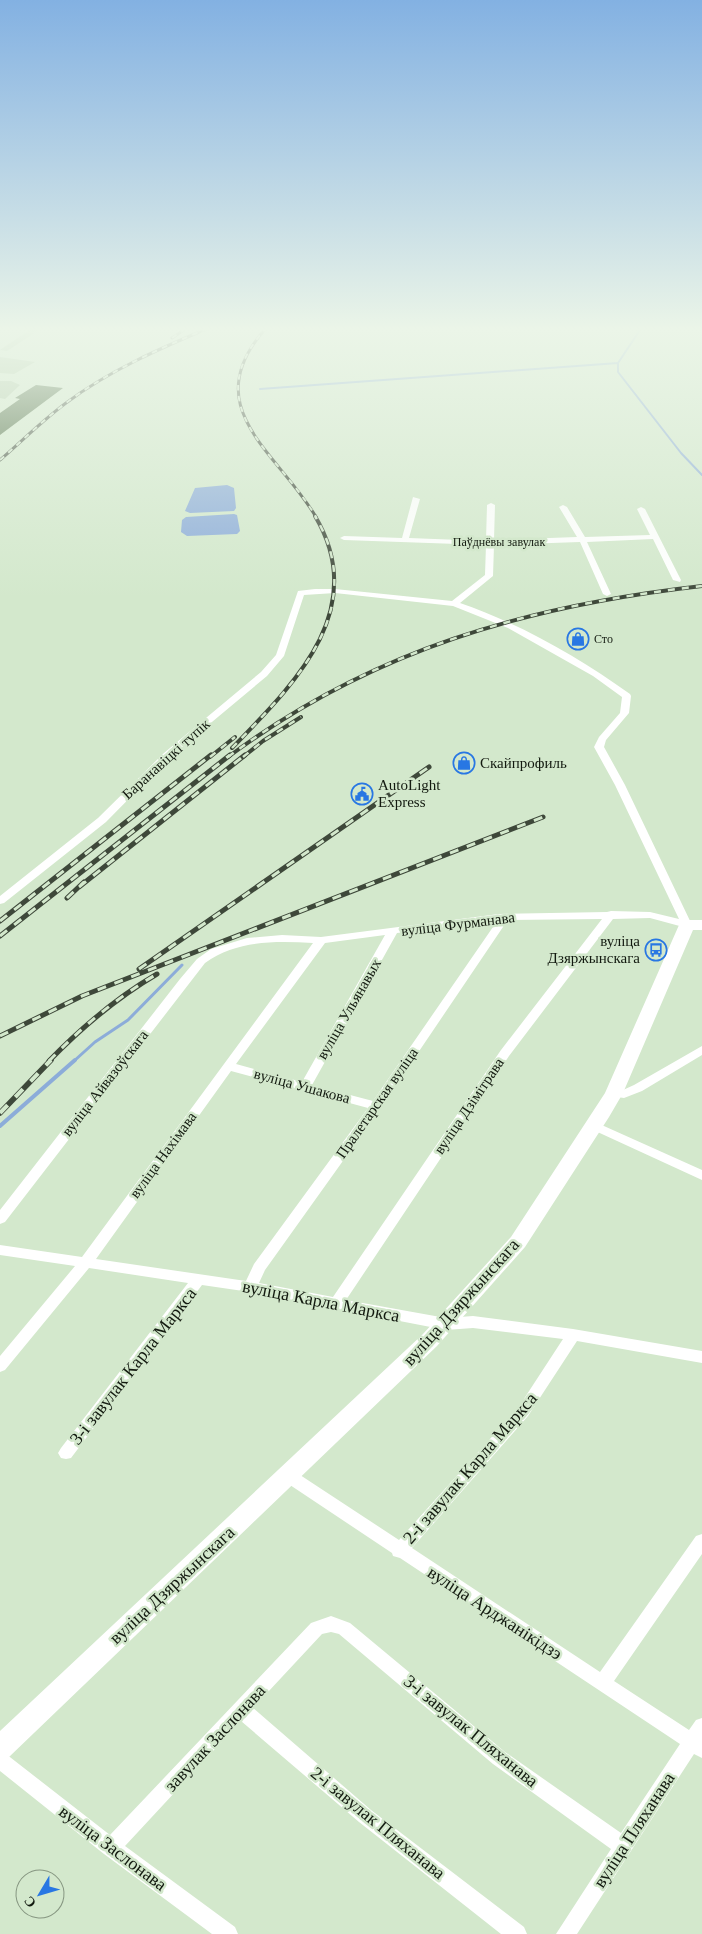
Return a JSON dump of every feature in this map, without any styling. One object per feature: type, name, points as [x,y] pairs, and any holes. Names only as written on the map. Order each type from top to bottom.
[{"type":"street","points":[[405,540],[416,499]]},
{"type":"street","points":[[454,604],[489,576],[488,544],[491,505]]},
{"type":"street","points":[[564,507],[583,541],[607,594]]},
{"type":"street","points":[[641,509],[677,580]]},
{"type":"street","name":"Паўднёвы завулак","points":[[344,538],[488,544],[654,537]]},
{"type":"street","name":"Баранавіцкі тупік","points":[[0,901],[102,820],[167,755],[264,674],[280,656],[302,594],[315,591],[335,591],[454,604]]},
{"type":"street","points":[[454,604],[511,626],[596,674],[627,696],[624,713],[602,739],[599,747],[694,925]]},
{"type":"street","name":"вуліца Фурманава","points":[[214,951],[247,941],[282,938],[321,940],[499,917],[612,914],[650,915],[694,925]]},
{"type":"street","name":"вуліца Дзімітрава","points":[[336,1304],[505,1053],[612,914]]},
{"type":"street","name":"Пралетарская вуліца","points":[[250,1287],[259,1268],[376,1106],[498,927],[499,917]]},
{"type":"street","name":"вуліца Дзяржынскага","points":[[0,1748],[289,1476],[446,1324],[518,1242],[614,1094],[694,925]]},
{"type":"street","name":"вуліца Ульянавых","points":[[305,1087],[393,931]]},
{"type":"street","name":"вуліца Нахімава","points":[[0,1366],[86,1262],[321,940]]},
{"type":"street","name":"вуліца Айвазоўскага","points":[[0,1219],[184,982],[202,961],[214,951]]},
{"type":"street","points":[[614,1094],[624,1094],[638,1088],[702,1050]]},
{"type":"street","name":"вуліца Ушакова","points":[[228,1066],[376,1106]]},
{"type":"street","points":[[595,1126],[702,1175]]},
{"type":"street","name":"вуліца Карла Маркса","points":[[0,1250],[250,1287],[446,1324],[473,1322],[702,1357]]},
{"type":"street","name":"3-і завулак Карла Маркса","points":[[66,1453],[199,1279]]},
{"type":"street","name":"2-і завулак Карла Маркса","points":[[400,1551],[523,1412],[573,1336]]},
{"type":"street","name":"вуліца Арджанікідзэ","points":[[289,1476],[400,1551],[697,1745]]},
{"type":"street","points":[[602,1684],[702,1541]]},
{"type":"street","name":"3-і завулак Пляханава","points":[[317,1628],[331,1624],[344,1628],[499,1758],[623,1846]]},
{"type":"street","name":"завулак Заслонава","points":[[111,1847],[242,1710],[317,1628]]},
{"type":"street","name":"2-і завулак Пляханава","points":[[242,1710],[366,1816],[517,1934]]},
{"type":"street","name":"вуліца Пляханава","points":[[566,1934],[623,1846],[697,1745],[702,1726]]},
{"type":"street","name":"вуліца Заслонава","points":[[0,1760],[111,1847],[228,1934]]},
{"type":"water","points":[[227,485],[234,488],[236,508],[234,511],[190,513],[185,511],[195,488]]},
{"type":"water","points":[[237,515],[240,531],[237,534],[187,536],[181,532],[182,520],[186,517]]},
{"type":"building","points":[[0,417],[24,417],[0,435]]},
{"type":"waterway","points":[[653,417],[681,453],[702,475]]},
{"type":"waterway","points":[[74,1061],[95,1042],[128,1020],[182,965]]},
{"type":"waterway","points":[[0,1126],[75,1060]]},
{"type":"railway","points":[[0,460],[48,417]]},
{"type":"railway","points":[[245,417],[250,428],[316,517]]},
{"type":"railway","points":[[232,748],[279,698],[300,671],[318,643],[330,614],[334,583],[330,550],[315,516]]},
{"type":"railway","points":[[228,757],[282,720],[338,688],[395,661],[453,639],[513,621],[574,606],[702,586]]},
{"type":"railway","points":[[243,757],[263,741],[301,717]]},
{"type":"railway","points":[[210,757],[235,737]]},
{"type":"railway","points":[[0,921],[211,755]]},
{"type":"railway","points":[[0,936],[230,755]]},
{"type":"railway","points":[[79,887],[245,755]]},
{"type":"railway","points":[[139,969],[429,767]]},
{"type":"railway","points":[[0,1036],[82,996],[543,817]]},
{"type":"railway","points":[[67,898],[84,882]]},
{"type":"railway","points":[[49,1061],[100,1014],[127,993],[157,974]]},
{"type":"railway","points":[[0,1113],[51,1060]]},
{"type":"place","name":"Сто","points":[[578,639]]},
{"type":"place","name":"Скайпрофиль","points":[[464,763]]},
{"type":"place","name":"AutoLight Express","points":[[362,794]]},
{"type":"place","name":"вуліца Дзяржынскага","points":[[656,950]]}]
